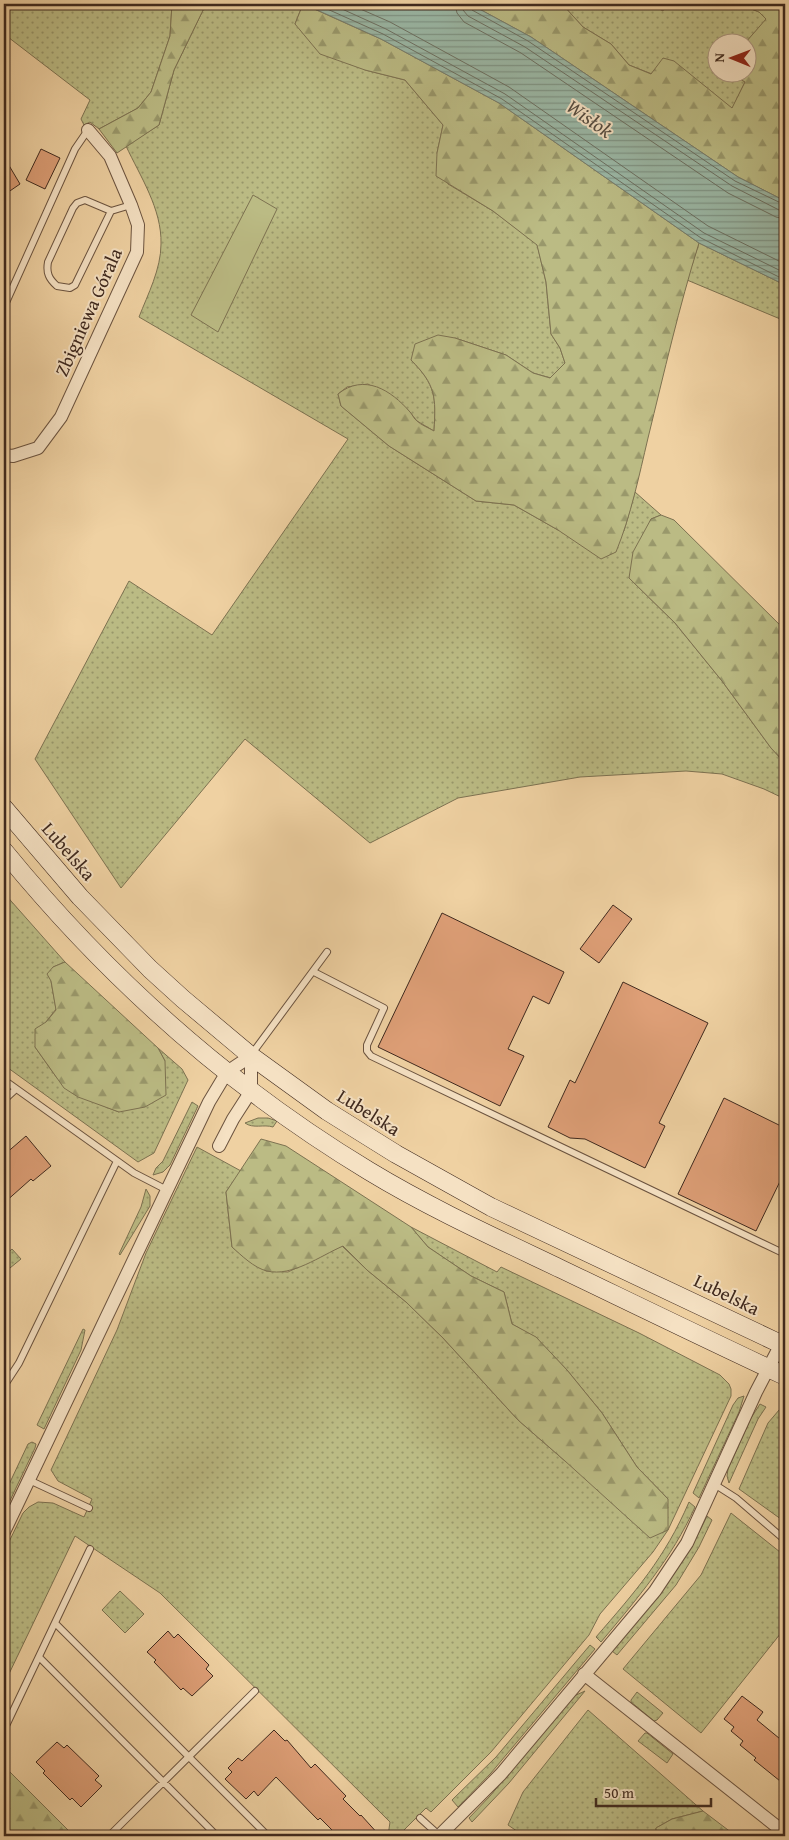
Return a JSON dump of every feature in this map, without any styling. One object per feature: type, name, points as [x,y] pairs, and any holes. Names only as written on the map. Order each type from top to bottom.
[{"type":"main road","name":"Lubelska","points":[[4,808],[80,897],[150,970],[251,1056],[327,1111],[396,1154],[491,1206],[784,1342]]},
{"type":"main road","points":[[4,851],[98,957],[164,1020],[226,1072],[295,1123],[369,1171],[513,1246],[785,1376]]},
{"type":"main road","points":[[513,1246],[522,1242],[525,1237],[524,1221]]},
{"type":"street","name":"Zbigniewa Górala","points":[[4,455],[13,456],[38,448],[61,417],[137,252],[138,225],[132,205],[110,156],[88,130]]},
{"type":"street","points":[[4,1532],[209,1102],[226,1072],[251,1056]]},
{"type":"street","points":[[219,1146],[251,1091],[251,1056]]},
{"type":"street","points":[[439,1836],[501,1774],[655,1590],[687,1543],[768,1368],[784,1342]]},
{"type":"street","points":[[584,1674],[785,1833]]},
{"type":"lane","points":[[4,307],[75,148],[88,130]]},
{"type":"lane","points":[[111,211],[79,280],[70,288],[57,286],[48,275],[48,262],[77,203],[85,200],[111,211],[132,205]]},
{"type":"lane","points":[[251,1056],[327,952]]},
{"type":"lane","points":[[314,972],[384,1008],[367,1044],[366,1051],[371,1056],[785,1254]]},
{"type":"lane","points":[[4,1080],[134,1173],[167,1190]]},
{"type":"lane","points":[[4,1100],[16,1089]]},
{"type":"lane","points":[[4,1386],[20,1363],[117,1161]]},
{"type":"lane","points":[[29,1480],[88,1508]]},
{"type":"lane","points":[[714,1484],[736,1498],[785,1540]]},
{"type":"lane","points":[[4,1730],[90,1549]]},
{"type":"lane","points":[[55,1623],[268,1836]]},
{"type":"lane","points":[[39,1657],[217,1836]]},
{"type":"lane","points":[[110,1836],[255,1691]]},
{"type":"lane","points":[[420,1818],[439,1836]]},
{"type":"green space","points":[[4,4],[172,4],[170,36],[151,92],[138,108],[99,129],[90,122],[84,125],[81,119],[90,100],[4,34]]},
{"type":"green space","points":[[172,4],[206,4],[174,70],[159,125],[117,153],[99,129],[138,108],[151,92],[170,36]]},
{"type":"green space","points":[[206,4],[303,4],[295,24],[365,70],[405,80],[443,125],[437,153],[448,184],[493,211],[537,244],[546,282],[551,334],[560,348],[565,363],[551,378],[533,373],[506,355],[455,338],[411,360],[430,384],[433,392],[435,409],[434,431],[417,421],[409,411],[368,384],[347,387],[338,394],[341,406],[389,446],[476,501],[514,505],[558,530],[624,531],[635,492],[661,515],[651,519],[629,578],[675,623],[722,681],[771,748],[785,763],[785,799],[764,789],[722,774],[686,771],[580,777],[458,798],[370,843],[245,739],[121,888],[35,759],[129,581],[212,635],[348,439],[139,317],[159,263],[161,244],[158,218],[154,206],[126,146],[159,125],[174,70]]},
{"type":"green space","points":[[303,4],[381,39],[499,103],[699,243],[672,340],[634,495],[616,552],[601,559],[558,530],[514,505],[476,501],[389,446],[341,406],[338,394],[348,388],[358,385],[377,387],[394,397],[403,404],[416,420],[434,431],[435,409],[433,392],[430,384],[411,360],[415,344],[438,335],[455,338],[506,355],[533,373],[550,378],[565,363],[560,348],[551,334],[546,282],[537,245],[493,211],[436,176],[437,153],[443,125],[405,80],[365,70],[320,54],[295,24]]},
{"type":"green space","points":[[470,4],[562,4],[583,27],[611,44],[629,65],[651,74],[663,58],[674,61],[732,108],[745,82],[756,82],[755,32],[766,19],[759,12],[739,4],[785,4],[785,201],[738,177],[531,37]]},
{"type":"green space","points":[[562,4],[650,4],[663,11],[665,4],[739,4],[759,12],[767,19],[755,32],[706,32],[706,82],[745,82],[732,109],[673,61],[652,74],[629,65],[611,44],[583,27]]},
{"type":"green space","points":[[253,195],[277,209],[218,332],[191,315]]},
{"type":"green space","points":[[699,243],[785,285],[785,321],[687,280]]},
{"type":"green space","points":[[661,515],[674,520],[785,630],[785,763],[771,748],[722,681],[675,623],[629,578],[633,552],[651,519]]},
{"type":"green space","points":[[4,893],[65,962],[53,967],[51,981],[56,1009],[46,1022],[35,1047],[57,1078],[101,1105],[119,1112],[165,1061],[158,1048],[182,1069],[188,1080],[154,1153],[138,1162],[4,1065]]},
{"type":"green space","points":[[65,962],[158,1048],[165,1061],[166,1095],[145,1107],[119,1112],[78,1097],[64,1088],[35,1047],[35,1029],[46,1022],[56,1010],[51,981],[47,974],[53,967]]},
{"type":"green space","points":[[192,1102],[198,1106],[170,1165],[163,1172],[153,1175],[156,1168],[163,1161]]},
{"type":"green space","points":[[258,1118],[268,1118],[277,1121],[273,1127],[251,1126],[245,1123]]},
{"type":"green space","points":[[261,1139],[286,1146],[411,1227],[428,1247],[471,1276],[504,1292],[512,1324],[536,1337],[567,1370],[602,1413],[637,1467],[668,1499],[668,1530],[650,1538],[518,1420],[443,1338],[343,1246],[296,1268],[276,1272],[257,1267],[232,1247],[226,1192]]},
{"type":"green space","points":[[197,1147],[241,1171],[226,1192],[232,1247],[266,1271],[288,1272],[342,1246],[367,1270],[406,1302],[443,1338],[518,1420],[565,1461],[668,1499],[637,1467],[602,1413],[567,1370],[536,1338],[512,1324],[504,1292],[471,1276],[428,1247],[411,1227],[497,1272],[501,1267],[639,1333],[720,1375],[729,1384],[731,1389],[731,1396],[668,1530],[653,1552],[600,1614],[589,1635],[491,1752],[431,1812],[426,1808],[398,1836],[388,1836],[390,1822],[160,1593],[75,1536],[7,1678],[4,1677],[4,1552],[23,1513],[38,1502],[53,1503],[84,1517],[92,1499],[58,1481],[51,1470],[117,1330],[146,1253]]},
{"type":"green space","points":[[146,1189],[150,1196],[150,1206],[120,1255],[141,1207]]},
{"type":"green space","points":[[12,1249],[21,1259],[10,1268],[4,1261],[4,1256]]},
{"type":"green space","points":[[83,1329],[85,1330],[81,1350],[44,1429],[37,1425]]},
{"type":"green space","points":[[744,1396],[739,1412],[699,1498],[693,1493],[733,1405],[738,1398]]},
{"type":"green space","points":[[785,1403],[785,1522],[739,1489],[768,1423]]},
{"type":"green space","points":[[760,1404],[766,1407],[758,1419],[729,1483],[728,1469],[751,1418]]},
{"type":"green space","points":[[32,1442],[36,1444],[35,1448],[6,1509],[4,1508],[4,1495],[28,1444]]},
{"type":"green space","points":[[689,1502],[695,1507],[676,1544],[640,1594],[601,1642],[596,1637],[648,1574],[670,1540]]},
{"type":"green space","points":[[731,1513],[785,1556],[785,1628],[701,1733],[623,1669],[701,1575]]},
{"type":"green space","points":[[707,1516],[712,1520],[699,1547],[676,1585],[617,1655],[612,1651],[676,1571]]},
{"type":"green space","points":[[120,1591],[144,1614],[125,1633],[102,1610]]},
{"type":"green space","points":[[590,1645],[595,1649],[491,1773],[458,1807],[452,1800],[496,1757]]},
{"type":"green space","points":[[585,1691],[509,1783],[472,1822],[469,1818],[490,1796],[574,1696]]},
{"type":"green space","points":[[637,1692],[663,1713],[657,1720],[654,1721],[631,1702]]},
{"type":"green space","points":[[588,1710],[703,1811],[672,1819],[656,1828],[656,1836],[524,1836],[508,1825],[523,1792]]},
{"type":"green space","points":[[645,1733],[673,1754],[667,1763],[638,1741]]},
{"type":"green space","points":[[4,1766],[74,1836],[4,1836]]},
{"type":"green space","points":[[703,1811],[736,1836],[656,1836],[656,1828],[672,1819]]},
{"type":"water","name":"Wisłok","points":[[304,4],[470,4],[531,37],[738,177],[785,201],[785,285],[699,243],[499,103],[381,39]]},
{"type":"building","points":[[41,149],[60,158],[45,189],[26,180]]},
{"type":"building","points":[[4,157],[20,184],[4,195]]},
{"type":"building","points":[[613,905],[632,919],[599,963],[580,949]]},
{"type":"building","points":[[442,913],[564,972],[549,1004],[533,996],[508,1049],[524,1056],[500,1106],[378,1047]]},
{"type":"building","points":[[623,982],[708,1023],[659,1123],[665,1126],[645,1168],[585,1139],[570,1138],[548,1127],[570,1080],[575,1083]]},
{"type":"building","points":[[724,1098],[785,1128],[785,1171],[756,1231],[678,1194]]},
{"type":"building","points":[[26,1136],[51,1166],[33,1181],[31,1179],[4,1203],[4,1155]]},
{"type":"building","points":[[168,1631],[174,1638],[178,1634],[209,1665],[206,1669],[213,1676],[192,1696],[183,1688],[181,1690],[147,1652]]},
{"type":"building","points":[[742,1696],[763,1712],[757,1720],[785,1743],[785,1785],[754,1760],[756,1758],[740,1745],[743,1741],[731,1731],[734,1727],[724,1719]]},
{"type":"building","points":[[274,1730],[285,1741],[287,1740],[311,1768],[315,1764],[346,1796],[343,1799],[380,1836],[338,1836],[320,1818],[318,1820],[276,1777],[258,1796],[254,1791],[246,1799],[225,1779],[232,1772],[228,1768],[238,1758],[242,1761]]},
{"type":"building","points":[[57,1742],[64,1748],[67,1745],[99,1776],[95,1780],[102,1786],[81,1807],[72,1798],[70,1800],[43,1773],[45,1771],[36,1762]]}]
